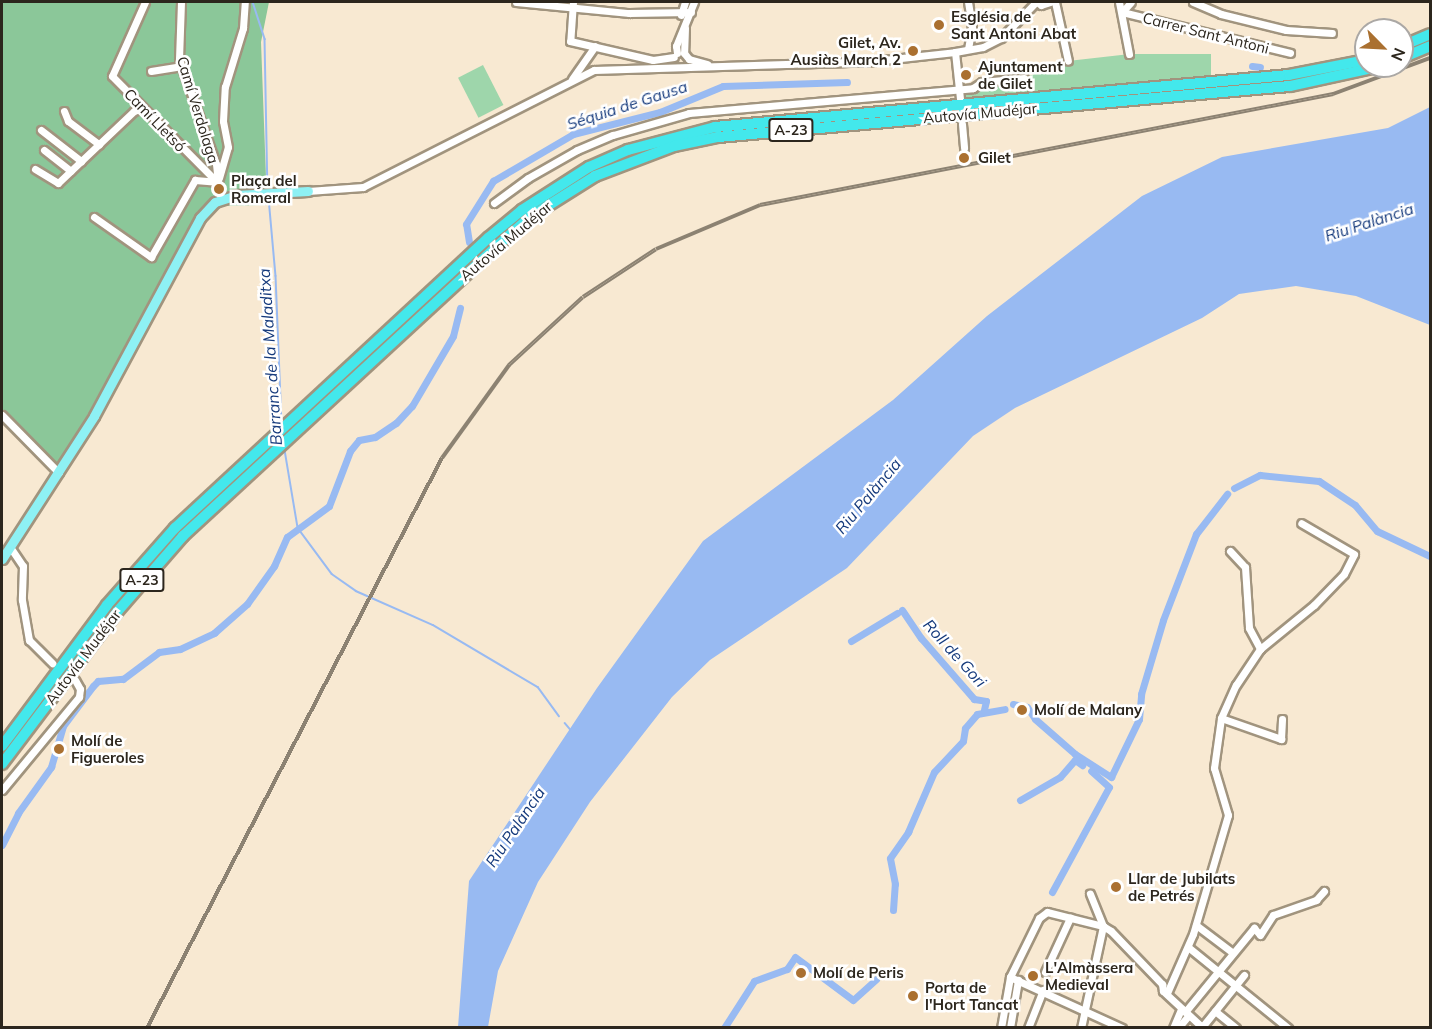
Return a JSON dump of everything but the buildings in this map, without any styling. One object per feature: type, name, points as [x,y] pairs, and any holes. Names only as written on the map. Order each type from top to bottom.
[{"type":"highway","points":[[1414,41],[1431,34]]},
{"type":"highway","points":[[1414,53],[1431,46]]},
{"type":"highway","name":"Autovía Mudéjar","points":[[2,764],[148,572],[274,444],[299,413],[522,210],[581,172],[628,150],[715,127],[1288,75],[1354,62]]},
{"type":"highway","name":"Autovía Mudéjar","points":[[2,746],[141,564],[274,444],[297,429],[530,217],[595,176],[635,159],[718,137],[1290,86],[1354,72]]},
{"type":"highway","points":[[2,737],[45,688]]},
{"type":"main road","points":[[2,560],[94,416],[200,218],[221,200],[236,195],[308,191]]},
{"type":"street","name":"Camí Lletsó","points":[[145,2],[112,76],[218,183]]},
{"type":"street","name":"Camí Verdolaga","points":[[181,2],[181,66],[216,164],[218,183]]},
{"type":"street","points":[[221,200],[218,183],[228,147],[223,121],[225,87],[239,45],[245,2]]},
{"type":"street","points":[[681,15],[686,2]]},
{"type":"street","points":[[308,191],[363,187],[594,69],[677,67],[685,28],[694,2]]},
{"type":"street","points":[[968,2],[972,27],[968,49]]},
{"type":"street","points":[[1025,2],[1026,12]]},
{"type":"street","points":[[573,5],[570,41],[653,60],[680,58],[715,66],[874,61],[955,52],[993,42],[1036,2],[1041,5],[1050,2]]},
{"type":"street","points":[[1055,2],[1068,60]]},
{"type":"street","points":[[1119,2],[1130,54]]},
{"type":"street","points":[[1122,12],[1131,2]]},
{"type":"street","points":[[1193,2],[1221,14],[1286,30],[1332,33]]},
{"type":"street","points":[[516,3],[573,5],[681,15],[691,12]]},
{"type":"street","name":"Carrer Sant Antoni","points":[[1122,12],[1290,53]]},
{"type":"street","points":[[570,81],[595,46]]},
{"type":"street","points":[[955,52],[960,99]]},
{"type":"street","points":[[649,66],[680,58]]},
{"type":"street","points":[[151,71],[181,66]]},
{"type":"street","points":[[495,203],[528,178],[577,150],[613,135],[689,113],[959,89],[982,82],[1024,78]]},
{"type":"street","points":[[36,169],[58,183],[134,111],[144,108]]},
{"type":"street","points":[[64,111],[68,121],[99,144]]},
{"type":"street","points":[[962,124],[964,148]]},
{"type":"street","points":[[41,130],[81,161]]},
{"type":"street","points":[[45,150],[71,171]]},
{"type":"street","points":[[94,217],[151,257],[195,180],[202,178],[218,183]]},
{"type":"street","points":[[2,416],[59,473]]},
{"type":"street","points":[[1167,993],[1196,925],[1228,815],[1214,768],[1221,717],[1236,685],[1260,649],[1314,605],[1347,569],[1354,554],[1301,523]]},
{"type":"street","points":[[10,547],[23,566],[22,600],[29,640],[52,663]]},
{"type":"street","points":[[1230,550],[1245,567],[1249,628],[1260,649]]},
{"type":"street","points":[[2,790],[79,697],[80,688],[75,680]]},
{"type":"street","points":[[1221,717],[1281,739],[1282,719]]},
{"type":"street","points":[[1173,1028],[1216,972],[1254,928],[1260,934],[1273,915],[1316,900],[1324,891]]},
{"type":"street","points":[[1090,893],[1103,926],[1162,984],[1172,984]]},
{"type":"street","points":[[1001,1028],[1010,977],[1039,918],[1047,912],[1103,926]]},
{"type":"street","points":[[1045,972],[1070,918]]},
{"type":"street","points":[[1196,925],[1233,953]]},
{"type":"street","points":[[1081,1028],[1087,1010],[1103,926]]},
{"type":"street","points":[[1188,948],[1288,1028]]},
{"type":"street","points":[[1162,984],[1162,990],[1202,1027],[1244,975]]},
{"type":"street","points":[[1010,977],[1087,1010],[1122,1028]]},
{"type":"street","points":[[1013,1027],[1018,980]]},
{"type":"street","points":[[1028,1028],[1043,990]]},
{"type":"street","points":[[1215,1011],[1236,1028]]},
{"type":"street","points":[[1178,1028],[1185,1012]]},
{"type":"green space","points":[[2,2],[269,2],[261,42],[267,205],[211,206],[59,473],[2,419]]},
{"type":"green space","points":[[1130,54],[1211,54],[1211,78],[960,99],[959,89],[982,82],[1024,78],[1068,61]]},
{"type":"green space","points":[[483,65],[503,105],[478,118],[458,78]]},
{"type":"water","name":"Riu Palància","points":[[1430,107],[1430,325],[1356,296],[1296,286],[1239,294],[1202,318],[1015,408],[973,436],[847,568],[710,660],[672,697],[590,802],[538,882],[498,971],[488,1027],[458,1027],[469,881],[597,688],[703,541],[893,400],[987,316],[1142,196],[1222,157],[1388,128]]},
{"type":"waterway","name":"Barranc de la Maladitxa","points":[[253,2],[265,39],[268,191]]},
{"type":"waterway","name":"Séquia de Gausa","points":[[1252,66],[1260,67]]},
{"type":"waterway","name":"Séquia de Gausa","points":[[469,242],[466,224],[493,181],[573,134],[660,112],[723,86],[847,82]]},
{"type":"waterway","name":"Barranc de la Maladitxa","points":[[269,198],[276,276],[282,424]]},
{"type":"waterway","name":"Séquia de Gausa","points":[[2,845],[18,813],[51,767],[63,726],[93,686],[98,681],[123,679],[159,652],[180,649],[214,633],[247,604],[274,566],[287,537],[329,506],[350,451],[359,440],[375,437],[396,423],[412,406],[453,336],[460,308]]},
{"type":"waterway","name":"Barranc de la Maladitxa","points":[[285,450],[298,528],[332,574],[356,591],[433,625],[538,687],[559,716]]},
{"type":"waterway","points":[[1234,488],[1260,475],[1319,481],[1355,505],[1377,531],[1430,556]]},
{"type":"waterway","points":[[1013,704],[1027,707],[1035,719],[1075,754],[1111,777],[1139,719],[1141,694],[1163,620],[1196,534],[1227,494]]},
{"type":"waterway","name":"Roll de Gori","points":[[902,610],[921,638],[974,699],[986,701],[984,710]]},
{"type":"waterway","name":"Roll de Gori","points":[[851,641],[897,613]]},
{"type":"waterway","points":[[893,910],[895,884],[890,858],[908,832],[934,772],[963,741],[965,728],[977,714],[1005,709]]},
{"type":"waterway","name":"Barranc de la Maladitxa","points":[[565,723],[570,729]]},
{"type":"waterway","points":[[1020,800],[1060,777],[1075,760],[1082,765]]},
{"type":"waterway","points":[[1052,892],[1109,787],[1091,771]]},
{"type":"waterway","points":[[724,1028],[754,981],[787,969],[795,957],[853,1000],[876,979]]},
{"type":"railway","points":[[147,1028],[442,458],[509,365],[583,297],[656,249],[760,205],[1333,94],[1430,58]]},
{"type":"place","name":"Església de Sant Antoni Abat","points":[[939,25]]},
{"type":"place","name":"Gilet, Av. Ausiàs March 2","points":[[913,51]]},
{"type":"place","name":"Ajuntament de Gilet","points":[[966,75]]},
{"type":"place","name":"Gilet","points":[[964,158]]},
{"type":"place","name":"Plaça del Romeral","points":[[219,189]]},
{"type":"place","name":"Molí de Malany","points":[[1022,710]]},
{"type":"place","name":"Molí de Figueroles","points":[[59,749]]},
{"type":"place","name":"Llar de Jubilats de Petrés","points":[[1116,887]]},
{"type":"place","name":"Molí de Peris","points":[[801,973]]},
{"type":"place","name":"L'Almàssera Medieval","points":[[1033,976]]},
{"type":"place","name":"Porta de l'Hort Tancat","points":[[913,996]]}]
